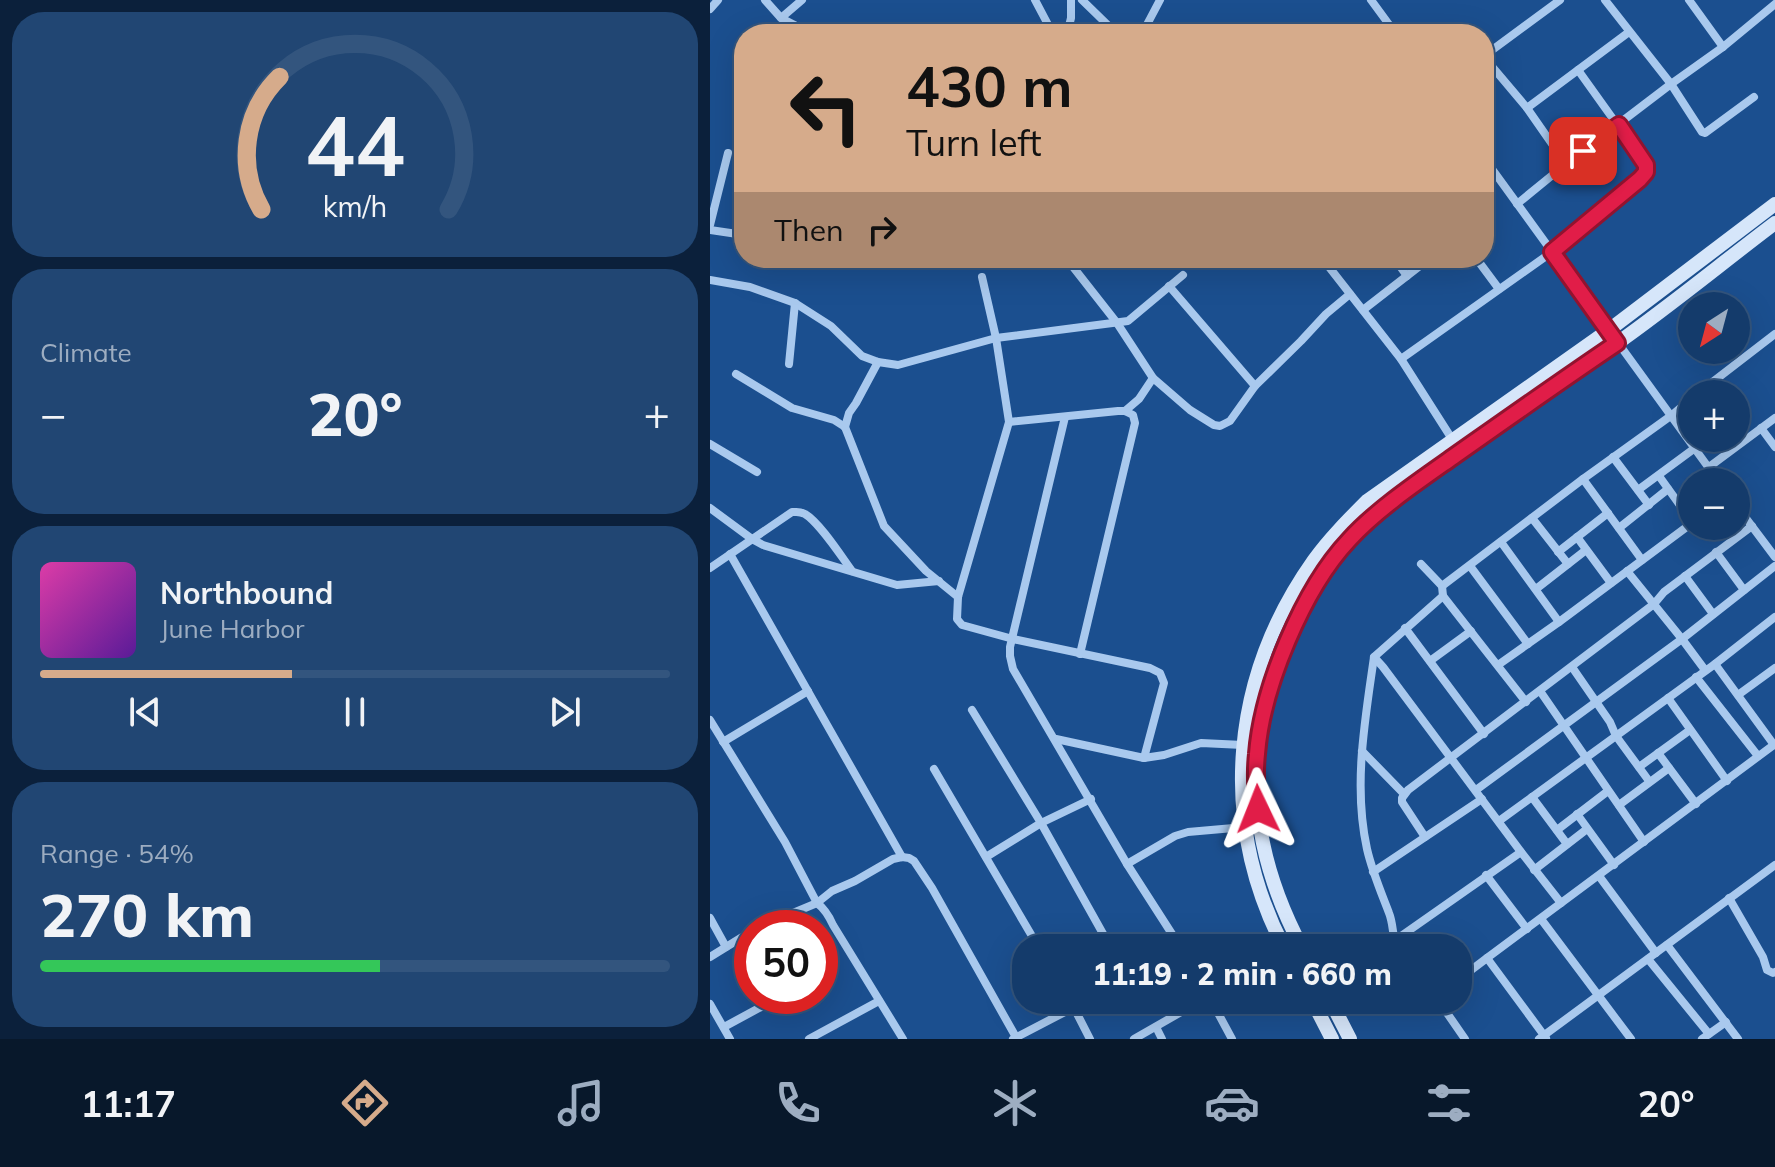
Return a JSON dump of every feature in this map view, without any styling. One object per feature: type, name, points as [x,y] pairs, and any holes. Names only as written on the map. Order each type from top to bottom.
[{"type":"main road","points":[[1277,934],[1267,886],[1268,867],[1256,791],[1257,753],[1268,697],[1281,654],[1326,570],[1349,539],[1378,513],[1529,403],[1775,204]]},
{"type":"main road","points":[[1295,934],[1267,886],[1253,869],[1241,790],[1243,745],[1251,695],[1267,648],[1289,601],[1314,561],[1339,529],[1367,501],[1452,439],[1613,336],[1774,227]]},
{"type":"main road","points":[[1289,601],[1303,608]]},
{"type":"main road","points":[[1319,1014],[1332,1039]]},
{"type":"main road","points":[[1337,1014],[1350,1039]]},
{"type":"street","points":[[710,9],[718,0]]},
{"type":"street","points":[[765,0],[781,18],[793,24]]},
{"type":"street","points":[[781,18],[802,0]]},
{"type":"street","points":[[1035,0],[1048,24]]},
{"type":"street","points":[[1070,24],[1071,0]]},
{"type":"street","points":[[1082,0],[1107,24]]},
{"type":"street","points":[[1147,24],[1160,0]]},
{"type":"street","points":[[1371,0],[1389,24]]},
{"type":"street","points":[[1494,49],[1560,0]]},
{"type":"street","points":[[1605,0],[1671,84],[1702,132],[1705,133],[1754,97]]},
{"type":"street","points":[[1689,0],[1723,47]]},
{"type":"street","points":[[1517,204],[1723,47],[1774,2]]},
{"type":"street","points":[[1527,108],[1629,32]]},
{"type":"street","points":[[1494,68],[1527,108],[1566,164]]},
{"type":"street","points":[[1401,359],[1552,252],[1646,172],[1646,165],[1578,70]]},
{"type":"street","points":[[728,153],[710,228],[734,233]]},
{"type":"street","points":[[1494,172],[1678,424]]},
{"type":"street","points":[[1074,268],[1117,323],[1153,378],[1190,410],[1220,426],[1230,421],[1255,386],[1350,294]]},
{"type":"street","points":[[1330,268],[1401,359],[1452,439]]},
{"type":"street","points":[[1401,268],[1407,276]]},
{"type":"street","points":[[1363,310],[1417,268]]},
{"type":"street","points":[[1483,268],[1499,289]]},
{"type":"street","points":[[710,280],[750,287],[795,303],[831,326],[862,356],[898,365],[996,338],[1128,321],[1183,275]]},
{"type":"street","points":[[982,277],[996,338],[1009,422],[958,597],[957,619],[962,625],[1013,639],[1150,668],[1160,673],[1164,683],[1144,758]]},
{"type":"street","points":[[1169,286],[1255,386]]},
{"type":"street","points":[[789,364],[795,303]]},
{"type":"street","points":[[1715,380],[1775,334]]},
{"type":"street","points":[[845,427],[849,413],[878,362]]},
{"type":"street","points":[[736,374],[792,408],[834,420],[845,427],[884,526],[958,597]]},
{"type":"street","points":[[1125,411],[1139,399],[1153,378]]},
{"type":"street","points":[[1442,586],[1678,410]]},
{"type":"street","points":[[1009,422],[1125,411],[1133,415],[1135,423],[1080,654]]},
{"type":"street","points":[[1065,417],[1010,656],[1013,669],[1127,864],[1172,934]]},
{"type":"street","points":[[1698,452],[1709,467],[1775,418]]},
{"type":"street","points":[[1761,428],[1775,447]]},
{"type":"street","points":[[710,444],[757,472]]},
{"type":"street","points":[[1638,490],[1690,452]]},
{"type":"street","points":[[1613,457],[1649,505]]},
{"type":"street","points":[[1659,476],[1678,503]]},
{"type":"street","points":[[1583,479],[1642,560]]},
{"type":"street","points":[[1619,528],[1668,489]]},
{"type":"street","points":[[710,508],[763,545],[897,585],[939,581]]},
{"type":"street","points":[[710,568],[792,512],[801,512],[823,533],[852,571]]},
{"type":"street","points":[[1558,552],[1608,513]]},
{"type":"street","points":[[1532,518],[1568,564]]},
{"type":"street","points":[[1750,523],[1775,557]]},
{"type":"street","points":[[1425,837],[1402,802],[1404,794],[1752,526]]},
{"type":"street","points":[[1498,665],[1678,533]]},
{"type":"street","points":[[1577,537],[1611,583]]},
{"type":"street","points":[[1501,542],[1559,622]]},
{"type":"street","points":[[1536,589],[1586,550]]},
{"type":"street","points":[[1716,552],[1744,590]]},
{"type":"street","points":[[730,554],[902,857]]},
{"type":"street","points":[[1421,564],[1442,586],[1443,596],[1526,702]]},
{"type":"street","points":[[1470,566],[1528,644]]},
{"type":"street","points":[[1476,790],[1682,639],[1775,566]]},
{"type":"street","points":[[1627,571],[1705,670]]},
{"type":"street","points":[[1685,576],[1713,614]]},
{"type":"street","points":[[1394,934],[1373,872],[1363,822],[1362,751],[1374,657],[1443,596]]},
{"type":"street","points":[[1499,821],[1772,620],[1775,631]]},
{"type":"street","points":[[1405,628],[1484,734]]},
{"type":"street","points":[[1430,661],[1471,631]]},
{"type":"street","points":[[1374,657],[1561,903]]},
{"type":"street","points":[[1472,969],[1774,745],[1715,664]]},
{"type":"street","points":[[1572,667],[1649,781]]},
{"type":"street","points":[[1738,695],[1774,671]]},
{"type":"street","points":[[1696,677],[1758,756]]},
{"type":"street","points":[[723,742],[808,691]]},
{"type":"street","points":[[1540,691],[1644,842]]},
{"type":"street","points":[[1668,698],[1727,781]]},
{"type":"street","points":[[972,710],[1041,823],[1103,934]]},
{"type":"street","points":[[710,720],[785,842],[817,903],[829,917],[903,1039]]},
{"type":"street","points":[[1639,767],[1690,730]]},
{"type":"street","points":[[1056,739],[1144,758],[1201,743],[1243,745]]},
{"type":"street","points":[[1362,751],[1404,794]]},
{"type":"street","points":[[1658,753],[1696,804]]},
{"type":"street","points":[[1619,805],[1669,768]]},
{"type":"street","points":[[934,769],[1031,934]]},
{"type":"street","points":[[1557,830],[1608,791]]},
{"type":"street","points":[[1532,797],[1567,844]]},
{"type":"street","points":[[986,857],[1041,823],[1091,799]]},
{"type":"street","points":[[1373,872],[1482,799]]},
{"type":"street","points":[[1577,814],[1614,865]]},
{"type":"street","points":[[1127,864],[1175,836],[1245,827]]},
{"type":"street","points":[[1534,870],[1587,829]]},
{"type":"street","points":[[1410,934],[1521,852]]},
{"type":"street","points":[[801,910],[893,859],[902,857],[914,861],[1015,1038],[1055,1014]]},
{"type":"street","points":[[1487,958],[1543,1038],[1775,865]]},
{"type":"street","points":[[1486,875],[1527,929]]},
{"type":"street","points":[[1599,876],[1705,1036],[1726,1022]]},
{"type":"street","points":[[1729,898],[1763,957],[1767,970],[1775,972]]},
{"type":"street","points":[[710,918],[726,947]]},
{"type":"street","points":[[1541,919],[1631,1039]]},
{"type":"street","points":[[710,957],[734,942]]},
{"type":"street","points":[[1667,945],[1738,1039]]},
{"type":"street","points":[[812,1038],[879,1001]]},
{"type":"street","points":[[710,1004],[730,1039]]},
{"type":"street","points":[[724,1027],[748,1014]]},
{"type":"street","points":[[1077,1014],[1090,1039]]},
{"type":"street","points":[[1134,1039],[1178,1014]]},
{"type":"street","points":[[1219,1014],[1232,1039]]},
{"type":"street","points":[[1448,1014],[1465,1039]]},
{"type":"street","points":[[1156,1027],[1162,1039]]},
{"type":"route","points":[[1258,809],[1257,753],[1268,697],[1281,654],[1303,608],[1349,539],[1419,482],[1617,343],[1552,252],[1640,179],[1646,172],[1646,165],[1619,125],[1583,151]]}]
